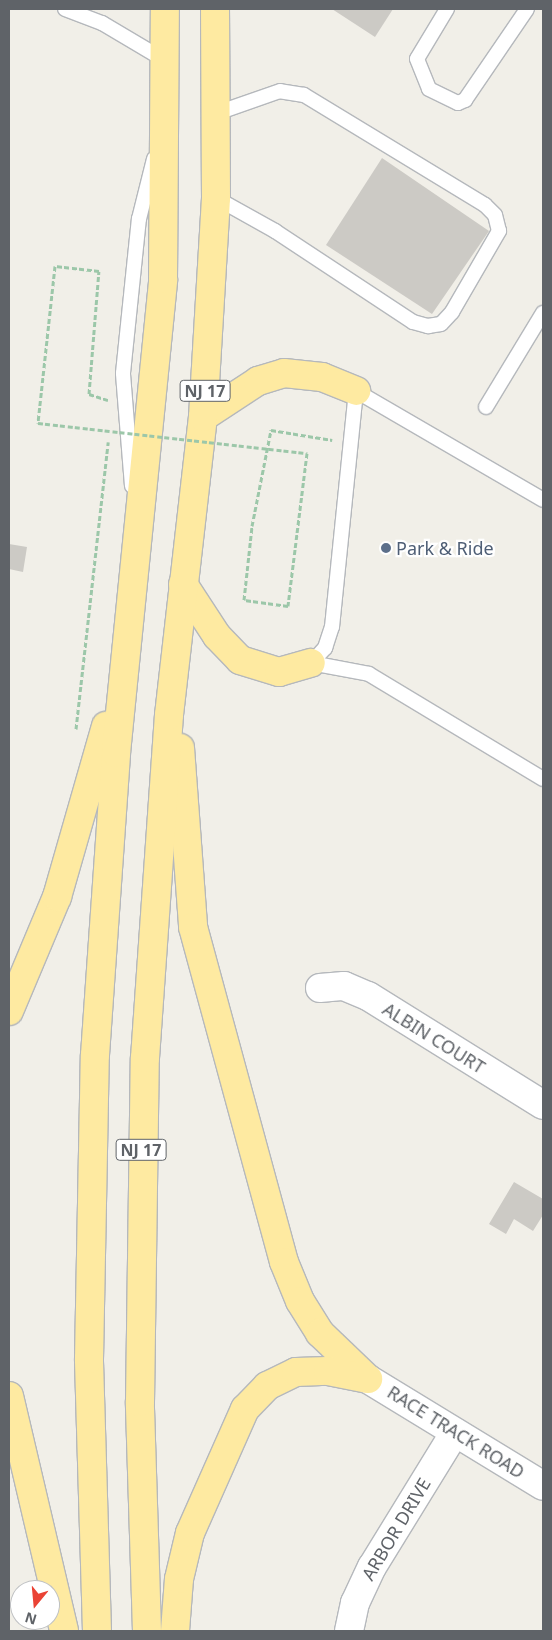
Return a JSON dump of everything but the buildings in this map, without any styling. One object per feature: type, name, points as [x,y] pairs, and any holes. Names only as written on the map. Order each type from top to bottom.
[{"type":"highway","name":"NJ 17","points":[[97,1631],[90,1378],[92,1151],[102,926],[124,665],[163,279],[168,104],[165,9]]},
{"type":"highway","name":"NJ 17","points":[[148,1631],[140,1402],[142,1145],[154,896],[174,669],[203,416],[216,198],[215,9]]},
{"type":"highway","points":[[203,416],[258,382],[284,373],[322,377],[356,391]]},
{"type":"highway","points":[[183,584],[217,636],[240,660],[278,672],[311,664]]},
{"type":"highway","points":[[9,1011],[67,870],[124,665]]},
{"type":"highway","points":[[174,669],[189,896],[211,1004],[290,1282],[320,1333],[368,1378]]},
{"type":"highway","points":[[175,1631],[179,1579],[190,1533],[245,1409],[267,1386],[296,1372],[328,1371],[368,1378]]},
{"type":"highway","points":[[9,1396],[64,1631]]},
{"type":"street","name":"ALBIN COURT","points":[[320,988],[344,986],[368,996],[543,1105]]},
{"type":"street","name":"RACE TRACK ROAD","points":[[368,1378],[543,1486]]},
{"type":"street","name":"ARBOR DRIVE","points":[[349,1631],[355,1603],[372,1567],[456,1432]]},
{"type":"lane","points":[[65,9],[102,23],[167,61]]},
{"type":"lane","points":[[447,9],[417,59],[429,89],[458,103],[465,100],[527,9]]},
{"type":"lane","points":[[216,198],[275,232],[413,322],[428,326],[442,324],[452,312],[499,231],[495,215],[485,205],[304,95],[280,90],[217,113]]},
{"type":"lane","points":[[486,407],[543,313]]},
{"type":"lane","points":[[311,664],[325,648],[332,627],[356,391],[543,500]]},
{"type":"lane","points":[[311,664],[369,674],[543,780]]},
{"type":"path","points":[[113,401],[89,394],[98,271],[55,266],[38,423],[307,453],[288,606],[244,600],[252,526],[271,430],[352,443]]},
{"type":"path","points":[[75,739],[110,421]]},
{"type":"place","name":"Park & Ride","points":[[386,548]]}]
